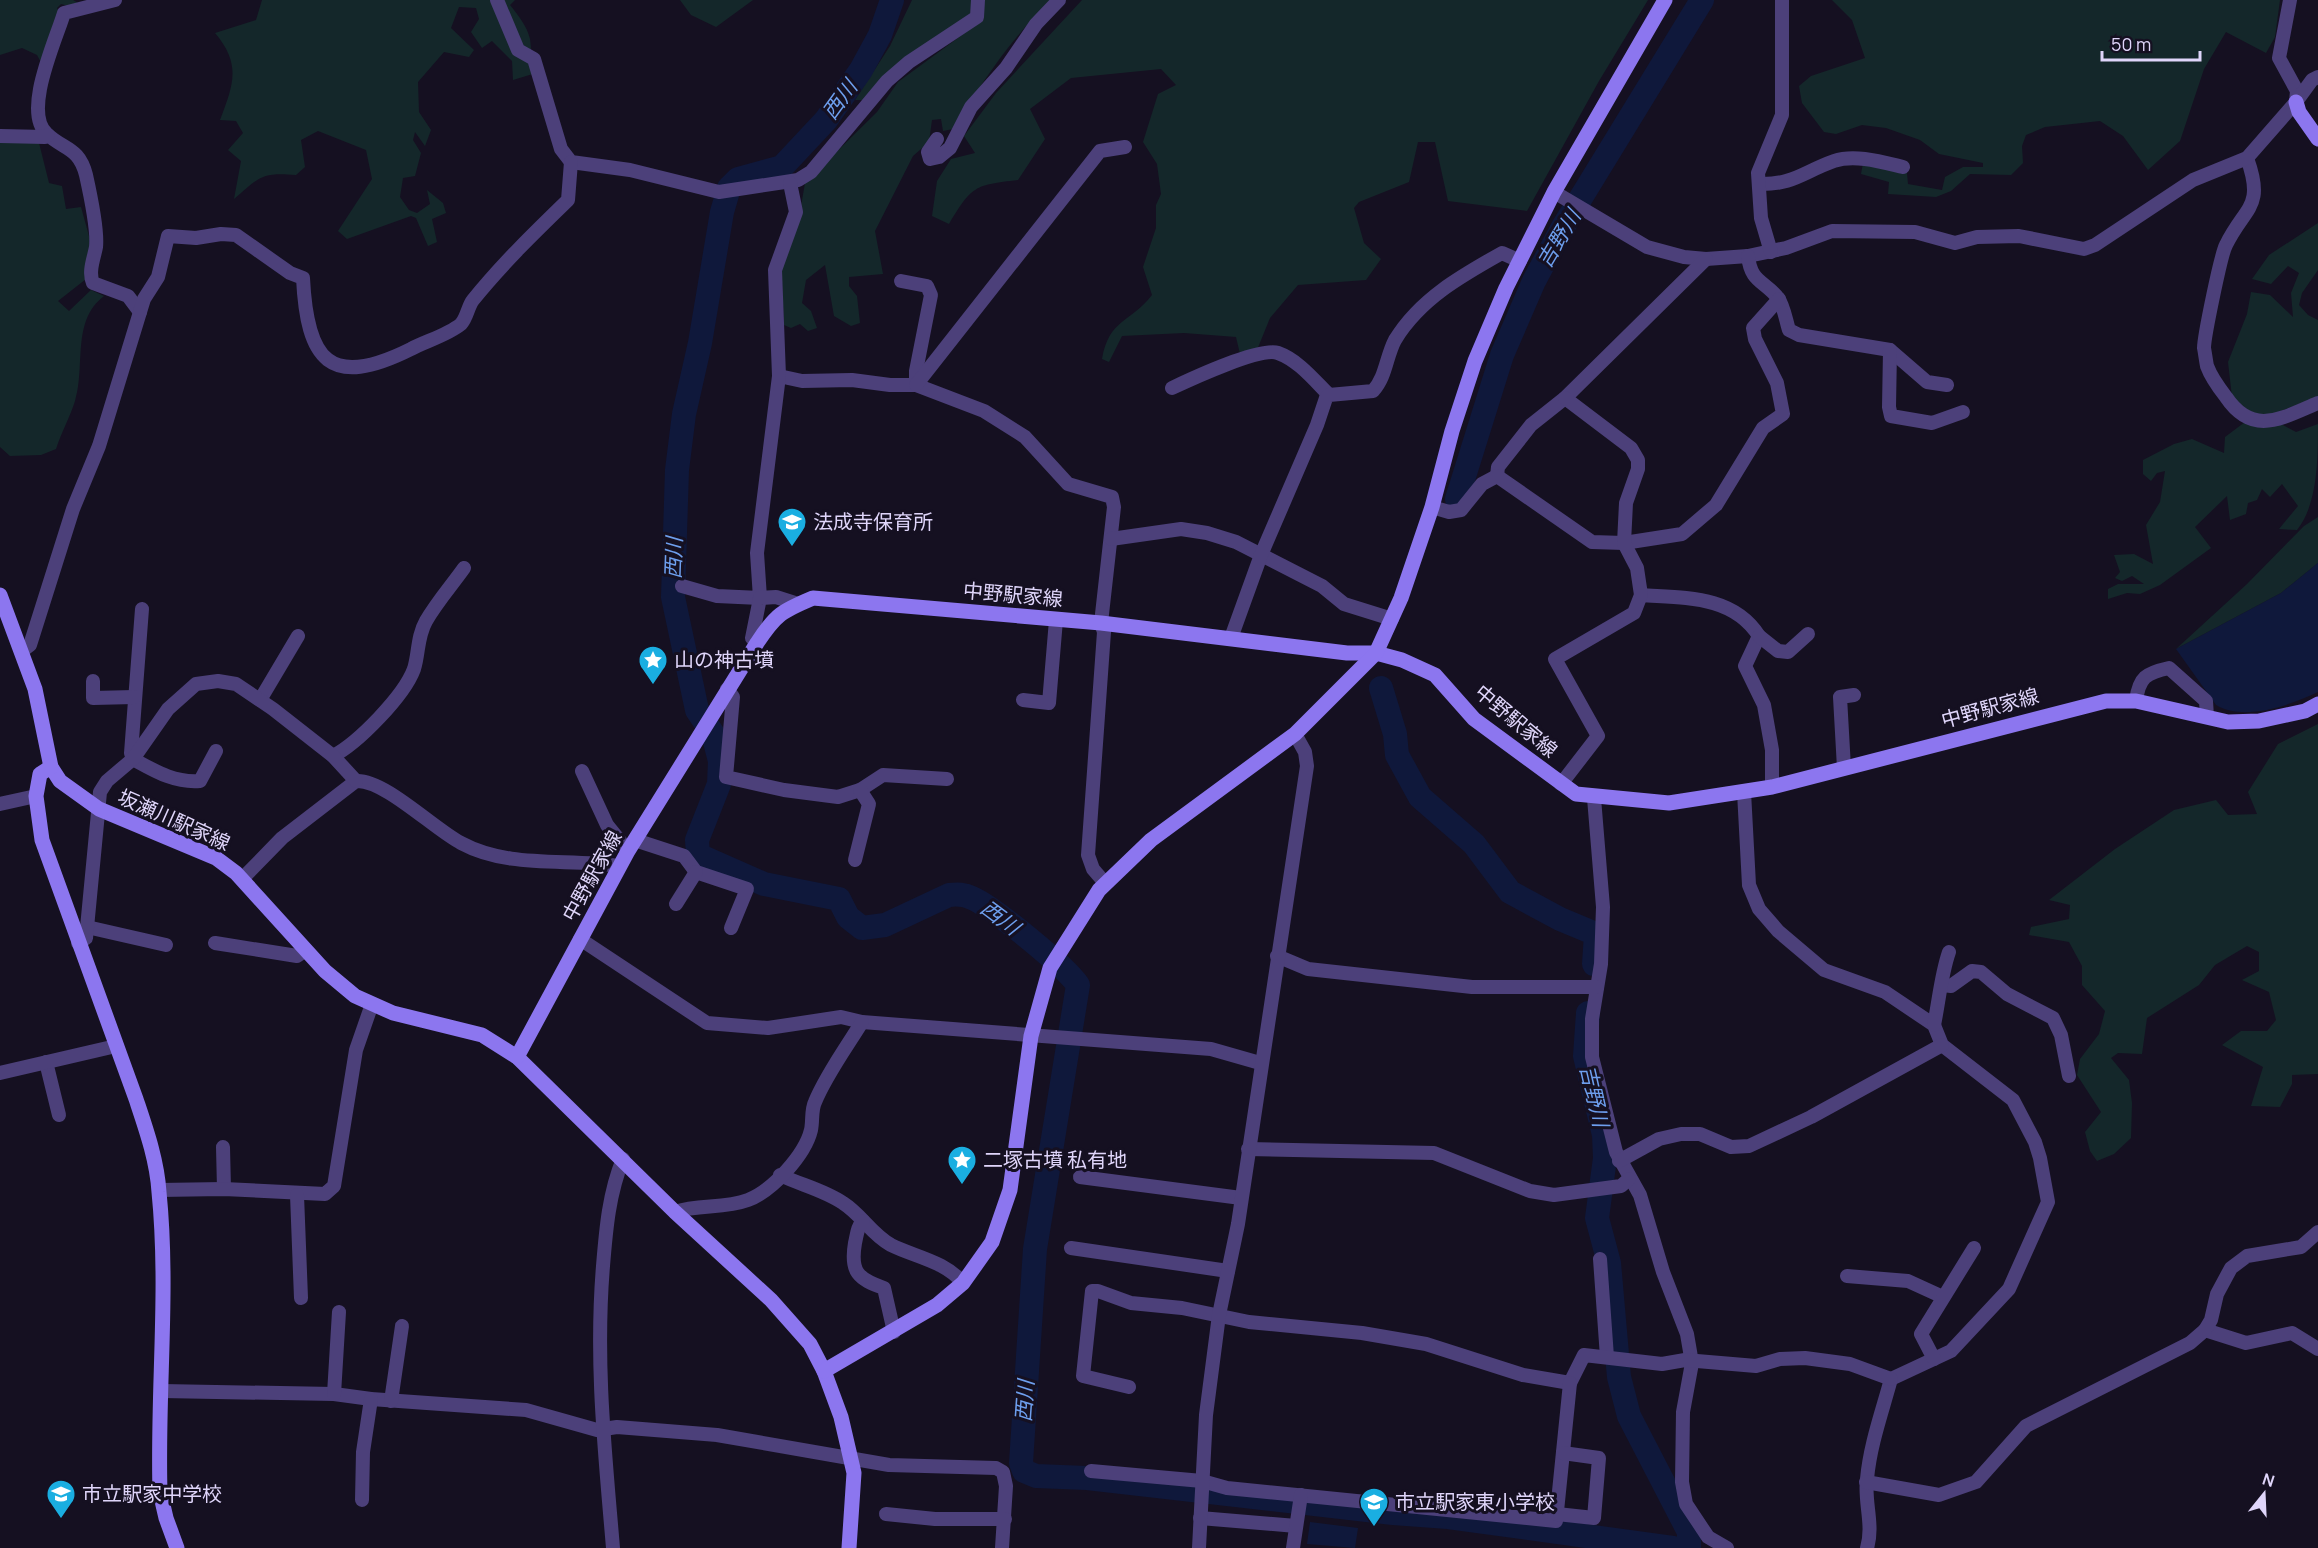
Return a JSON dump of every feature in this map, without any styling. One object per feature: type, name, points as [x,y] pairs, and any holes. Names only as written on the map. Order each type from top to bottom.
[{"type":"main road","points":[[824,1371],[937,1305],[963,1282],[992,1242],[1010,1190],[1032,1036],[1050,968],[1105,883],[1151,840],[1295,734],[1376,653],[1392,619],[1432,507],[1474,361],[1554,192],[1665,0]]},
{"type":"main road","points":[[2296,102],[2299,112],[2318,139]]},
{"type":"main road","name":"坂瀬川駅家線","points":[[0,595],[35,689],[51,767],[60,781],[99,809],[216,858],[242,879],[340,986],[393,1013],[482,1035],[517,1057]]},
{"type":"main road","name":"中野駅家線","points":[[517,1057],[619,866],[727,689],[773,618],[813,598],[1101,623],[1347,653],[1376,653],[1402,660],[1435,675],[1474,719],[1576,794],[1594,798],[1668,803],[1772,787],[2078,706],[2106,701],[2136,701],[2228,722],[2259,721],[2305,711],[2318,704]]},
{"type":"main road","points":[[51,767],[40,774],[36,796],[42,840],[148,1138],[159,1190],[164,1287],[160,1492],[166,1518],[177,1548]]},
{"type":"main road","points":[[517,1057],[675,1212],[771,1300],[810,1344],[824,1371],[841,1417],[852,1458],[854,1473],[849,1548]]},
{"type":"street","points":[[115,0],[64,13],[38,93],[40,126],[48,135],[79,156],[86,173],[96,244],[90,277],[93,283],[128,296],[140,312]]},
{"type":"street","points":[[22,651],[30,645],[73,509],[99,446],[144,299],[158,277],[168,236],[196,238],[221,234],[236,235],[291,273],[303,278],[305,316],[313,343],[320,356],[335,365],[363,367],[387,361],[461,324],[472,301],[507,259],[568,200],[571,162],[561,149],[534,59],[518,50],[497,0]]},
{"type":"street","points":[[571,162],[630,170],[719,192],[790,183],[811,172],[887,81],[909,62],[977,17],[978,0]]},
{"type":"street","points":[[937,139],[928,152],[930,159],[939,157],[950,148],[971,106],[1006,68],[1036,24],[1059,0]]},
{"type":"street","points":[[1771,252],[1761,218],[1758,173],[1782,115],[1782,0]]},
{"type":"street","points":[[2290,0],[2279,58],[2297,91],[2296,102]]},
{"type":"street","points":[[1554,192],[1647,247],[1684,257],[1706,259],[1749,256],[1771,252],[1832,231],[1915,232],[1955,243],[1977,237],[2019,236],[2084,249],[2095,245],[2193,180],[2247,158],[2312,80],[2318,77]]},
{"type":"street","points":[[0,136],[45,137],[48,135]]},
{"type":"street","points":[[916,385],[1100,151],[1125,147]]},
{"type":"street","points":[[2247,158],[2254,180],[2253,201],[2243,221],[2225,246],[2204,347],[2207,366],[2230,404],[2240,415],[2252,420],[2268,422],[2318,403]]},
{"type":"street","points":[[1759,184],[1781,185],[1836,160],[1872,159],[1903,166]]},
{"type":"street","points":[[757,643],[752,638],[760,598],[757,553],[779,376],[775,270],[796,212],[790,183]]},
{"type":"street","points":[[1172,388],[1210,371],[1248,358],[1276,352],[1293,360],[1329,394],[1373,391],[1380,384],[1395,340],[1437,292],[1502,253],[1520,261]]},
{"type":"street","points":[[1749,256],[1750,271],[1779,299],[1789,330],[1799,335],[1890,350],[1928,382],[1947,385]]},
{"type":"street","points":[[1497,476],[1498,467],[1531,425],[1565,398],[1706,259]]},
{"type":"street","points":[[901,281],[927,286],[931,295],[916,371],[916,385]]},
{"type":"street","points":[[1497,476],[1592,542],[1624,543],[1682,534],[1716,505],[1763,428],[1783,414],[1777,383],[1755,339],[1753,328],[1779,299]]},
{"type":"street","points":[[1890,350],[1889,407],[1891,417],[1932,423],[1964,412]]},
{"type":"street","points":[[779,376],[802,381],[852,380],[890,385],[916,385],[994,417],[1025,437],[1068,484],[1112,497],[1114,507],[1101,623],[1104,632],[1088,855],[1093,869],[1105,883]]},
{"type":"street","points":[[1231,638],[1261,555],[1329,394]]},
{"type":"street","points":[[1561,784],[1598,736],[1555,659],[1634,613],[1641,595],[1637,568],[1624,543],[1626,502],[1638,469],[1638,460],[1631,448],[1565,398]]},
{"type":"street","points":[[1432,507],[1449,512],[1461,510],[1482,484],[1497,476]]},
{"type":"street","points":[[1111,539],[1181,529],[1236,542],[1322,586],[1344,604],[1392,619]]},
{"type":"street","points":[[333,756],[346,749],[403,688],[414,669],[417,643],[426,621],[464,568]]},
{"type":"street","points":[[682,586],[717,596],[776,597],[798,604]]},
{"type":"street","points":[[1641,595],[1704,599],[1728,608],[1750,621],[1759,636],[1778,651],[1788,652],[1808,634]]},
{"type":"street","points":[[142,609],[130,753],[133,759],[169,778],[187,782],[200,781],[216,751]]},
{"type":"street","points":[[1023,700],[1049,703],[1056,620]]},
{"type":"street","points":[[260,700],[298,636]]},
{"type":"street","points":[[1759,636],[1745,666],[1764,705],[1772,750],[1772,787]]},
{"type":"street","points":[[2136,701],[2138,685],[2150,673],[2169,668],[2206,701],[2207,717]]},
{"type":"street","points":[[93,681],[93,698],[134,697]]},
{"type":"street","points":[[78,943],[86,938],[100,792],[107,781],[133,759],[168,709],[196,684],[218,681],[236,684],[333,756],[356,781]]},
{"type":"street","points":[[727,689],[734,697],[726,777],[784,790],[838,797],[860,790],[883,774],[947,779]]},
{"type":"street","points":[[1845,768],[1840,697],[1854,695]]},
{"type":"street","points":[[1199,1548],[1206,1415],[1219,1315],[1241,1198],[1307,766],[1305,752],[1295,734]]},
{"type":"street","points":[[582,771],[607,825],[631,846],[684,856],[696,872],[747,889],[732,928]]},
{"type":"street","points":[[242,879],[282,838],[356,781],[364,780],[387,790],[461,843],[492,856],[619,866]]},
{"type":"street","points":[[855,860],[869,804],[860,790]]},
{"type":"street","points":[[1091,1471],[1202,1481],[1227,1488],[1556,1521],[1570,1383],[1584,1355],[1662,1364],[1685,1360],[1692,1363],[1756,1366],[1780,1359],[1806,1358],[1850,1364],[1891,1379],[1951,1351],[2010,1289],[2048,1202],[2036,1142],[2013,1100],[1942,1045],[1934,1025],[1885,992],[1824,970],[1778,931],[1759,909],[1749,885],[1744,792]]},
{"type":"street","points":[[0,804],[36,796]]},
{"type":"street","points":[[1594,798],[1603,907],[1601,964],[1593,987],[1592,1057],[1619,1161],[1640,1195],[1663,1272],[1687,1334],[1692,1363],[1683,1412],[1682,1482],[1686,1504],[1708,1537],[1727,1548]]},
{"type":"street","points":[[676,904],[696,872]]},
{"type":"street","points":[[87,927],[166,945]]},
{"type":"street","points":[[580,939],[707,1023],[768,1028],[841,1017],[862,1022],[1211,1049],[1260,1063]]},
{"type":"street","points":[[215,943],[297,956],[306,950]]},
{"type":"street","points":[[1934,1025],[1943,985],[1942,970],[1949,952]]},
{"type":"street","points":[[1277,956],[1308,969],[1472,987],[1593,987]]},
{"type":"street","points":[[1943,985],[1951,986],[1972,970],[1981,972],[2007,994],[2053,1018],[2061,1035],[2069,1076]]},
{"type":"street","points":[[159,1190],[224,1189],[297,1195],[325,1194],[334,1186],[356,1050],[372,1004]]},
{"type":"street","points":[[675,1212],[688,1207],[715,1206],[748,1200],[764,1191],[780,1175],[802,1152],[811,1131],[814,1104],[862,1022]]},
{"type":"street","points":[[1619,1161],[1659,1139],[1681,1134],[1700,1134],[1731,1147],[1749,1146],[1810,1117],[1942,1045]]},
{"type":"street","points":[[0,1073],[116,1046]]},
{"type":"street","points":[[46,1062],[58,1115]]},
{"type":"street","points":[[224,1147],[224,1189]]},
{"type":"street","points":[[1248,1149],[1434,1153],[1530,1191],[1554,1195],[1621,1186],[1629,1179]]},
{"type":"street","points":[[613,1548],[603,1429],[599,1322],[607,1220],[615,1179],[623,1159]]},
{"type":"street","points":[[780,1175],[843,1203],[863,1221],[868,1229],[889,1244],[952,1270],[963,1282]]},
{"type":"street","points":[[1080,1177],[1241,1198]]},
{"type":"street","points":[[297,1195],[301,1298]]},
{"type":"street","points":[[863,1221],[858,1226],[852,1259],[854,1269],[866,1282],[884,1288],[894,1332]]},
{"type":"street","points":[[1866,1482],[1939,1495],[1976,1482],[2026,1426],[2190,1342],[2205,1330],[2211,1320],[2217,1294],[2230,1268],[2247,1256],[2301,1247],[2318,1232]]},
{"type":"street","points":[[1071,1248],[1228,1271]]},
{"type":"street","points":[[1934,1359],[1921,1334],[1974,1248]]},
{"type":"street","points":[[1600,1259],[1606,1357]]},
{"type":"street","points":[[1847,1276],[1908,1281],[1943,1297]]},
{"type":"street","points":[[1129,1387],[1083,1376],[1084,1344],[1092,1291],[1131,1303],[1182,1308],[1249,1322],[1362,1333],[1426,1344],[1523,1375],[1570,1383]]},
{"type":"street","points":[[334,1394],[339,1312]]},
{"type":"street","points":[[391,1401],[402,1326]]},
{"type":"street","points":[[2205,1330],[2246,1343],[2292,1333],[2318,1349]]},
{"type":"street","points":[[1867,1548],[1871,1536],[1866,1482],[1869,1462],[1891,1379]]},
{"type":"street","points":[[162,1391],[334,1394],[391,1401],[526,1410],[597,1430],[617,1427],[717,1435],[889,1465],[996,1467],[1003,1472],[1006,1486],[1002,1548]]},
{"type":"street","points":[[362,1500],[363,1452],[371,1399]]},
{"type":"street","points":[[1557,1514],[1594,1518],[1599,1458],[1563,1453]]},
{"type":"street","points":[[1293,1548],[1301,1495]]},
{"type":"street","points":[[886,1514],[935,1519],[1005,1519]]},
{"type":"street","points":[[1200,1518],[1297,1521]]},
{"type":"green space","points":[[0,0],[73,0],[78,3],[96,0],[72,7],[61,4],[57,8],[61,16],[44,68],[37,55],[22,48],[0,55]]},
{"type":"green space","points":[[262,0],[515,0],[510,5],[529,34],[536,73],[513,80],[512,61],[492,41],[482,48],[471,32],[479,19],[476,8],[459,7],[451,28],[474,50],[469,57],[444,52],[418,82],[419,112],[431,130],[425,146],[415,132],[413,140],[421,153],[415,176],[403,178],[400,197],[409,210],[417,213],[430,204],[427,190],[443,203],[446,213],[432,219],[437,242],[428,246],[416,218],[411,216],[347,239],[338,231],[372,179],[366,150],[318,131],[301,140],[305,167],[296,175],[268,175],[256,181],[234,199],[241,161],[228,150],[243,133],[236,121],[220,120],[231,86],[232,65],[224,44],[215,33],[256,20]]},
{"type":"green space","points":[[680,0],[753,0],[716,27],[691,15]]},
{"type":"green space","points":[[912,0],[973,0],[971,16],[916,52],[881,85],[869,100],[855,100],[890,46]]},
{"type":"green space","points":[[985,0],[1052,0],[1010,45],[953,129],[943,131],[941,119],[932,120],[929,142],[913,156],[875,231],[883,274],[849,277],[849,286],[857,296],[860,323],[851,326],[834,316],[825,265],[806,280],[802,303],[811,311],[817,328],[808,331],[800,324],[791,328],[784,325],[781,262],[800,212],[805,183],[877,112],[898,82],[977,24]]},
{"type":"green space","points":[[1082,0],[1648,0],[1599,81],[1527,211],[1448,201],[1435,142],[1418,142],[1409,182],[1359,202],[1354,208],[1364,243],[1381,259],[1366,280],[1298,285],[1270,318],[1257,350],[1240,354],[1236,337],[1184,333],[1122,336],[1109,362],[1102,359],[1110,336],[1152,295],[1143,267],[1156,228],[1156,205],[1161,194],[1157,164],[1143,142],[1158,94],[1176,85],[1161,69],[1071,78],[1030,109],[1045,139],[1018,180],[983,186],[976,190],[963,202],[949,224],[932,216],[937,181],[951,159],[975,153],[964,136],[996,93]]},
{"type":"green space","points":[[1832,0],[2280,0],[2275,37],[2266,53],[2226,32],[2204,69],[2180,141],[2148,170],[2123,136],[2100,121],[2045,127],[2026,135],[2022,146],[2023,163],[2011,175],[1970,174],[1951,191],[1936,197],[1888,194],[1889,182],[1861,174],[1863,163],[1887,166],[1907,173],[1908,184],[1942,190],[1945,177],[1963,167],[1983,167],[1983,163],[1939,154],[1920,140],[1886,128],[1862,125],[1836,134],[1824,132],[1802,103],[1799,86],[1811,76],[1865,58],[1852,20]]},
{"type":"green space","points":[[0,142],[39,143],[49,183],[62,186],[66,209],[81,207],[92,247],[86,279],[58,301],[69,311],[91,290],[104,296],[94,306],[83,331],[78,387],[71,413],[56,449],[41,455],[10,456],[0,447]]},
{"type":"green space","points":[[2318,223],[2318,270],[2302,293],[2299,305],[2308,315],[2318,320],[2318,397],[2270,415],[2253,414],[2232,397],[2228,362],[2247,314],[2251,292],[2270,295],[2293,317],[2291,293],[2299,273],[2288,266],[2271,284],[2252,279],[2269,255]]},
{"type":"green space","points":[[2245,422],[2281,424],[2296,432],[2318,424],[2317,466],[2313,494],[2304,519],[2297,530],[2279,529],[2298,506],[2282,484],[2270,497],[2262,489],[2257,500],[2248,503],[2246,514],[2230,520],[2227,496],[2195,527],[2211,548],[2160,585],[2140,594],[2127,593],[2108,599],[2108,589],[2118,584],[2144,584],[2132,576],[2122,581],[2115,578],[2120,572],[2114,555],[2134,554],[2153,564],[2146,525],[2160,502],[2165,471],[2157,473],[2151,481],[2143,474],[2143,460],[2174,444],[2192,439],[2224,453],[2225,437]]},
{"type":"green space","points":[[2318,517],[2318,563],[2281,593],[2176,649],[2247,584],[2304,526]]},
{"type":"green space","points":[[2318,724],[2318,1074],[2292,1075],[2292,1084],[2280,1107],[2251,1106],[2263,1067],[2222,1045],[2241,1031],[2267,1031],[2276,1020],[2269,992],[2242,980],[2259,971],[2259,952],[2247,946],[2215,965],[2199,985],[2147,1018],[2142,1054],[2118,1053],[2111,1058],[2129,1080],[2132,1103],[2131,1138],[2114,1154],[2097,1161],[2090,1151],[2085,1132],[2101,1112],[2077,1075],[2080,1059],[2099,1034],[2105,1011],[2082,985],[2082,966],[2069,942],[2029,935],[2031,927],[2069,919],[2070,905],[2049,900],[2115,849],[2174,810],[2216,800],[2228,815],[2257,814],[2248,792],[2278,744]]},
{"type":"water","points":[[2318,563],[2318,692],[2295,702],[2253,712],[2227,710],[2216,705],[2176,649],[2281,593]]},
{"type":"water","points":[[1310,1522],[1358,1528],[1355,1548],[1307,1544]]},
{"type":"waterway","name":"西川","points":[[892,0],[880,35],[861,70],[826,120],[782,167],[738,179],[729,188],[722,212],[700,343],[684,414],[677,470],[673,597],[697,710],[713,734],[720,761],[719,784],[697,840],[698,855],[764,884],[839,899],[848,917],[862,928],[885,925],[949,895],[958,894],[972,898],[1028,938],[1078,985],[1035,1249],[1021,1463],[1024,1471],[1036,1476],[1087,1478],[1393,1513],[1448,1517],[1673,1548]]},
{"type":"waterway","name":"吉野川","points":[[1457,499],[1502,355],[1534,281],[1563,227],[1702,0]]},
{"type":"waterway","name":"吉野川","points":[[1381,688],[1395,734],[1397,755],[1420,797],[1474,844],[1510,892],[1560,919],[1596,934],[1594,964]]},
{"type":"waterway","name":"吉野川","points":[[1588,1013],[1585,1056],[1604,1135],[1605,1158],[1597,1218],[1609,1263],[1619,1377],[1629,1416],[1689,1532],[1689,1548]]},
{"type":"place","name":"法成寺保育所","points":[[792,548]]},
{"type":"place","name":"山の神古墳","points":[[653,686]]},
{"type":"place","name":"二塚古墳 私有地","points":[[962,1186]]},
{"type":"place","name":"市立駅家中学校","points":[[61,1520]]},
{"type":"place","name":"市立駅家東小学校","points":[[1374,1528]]}]
